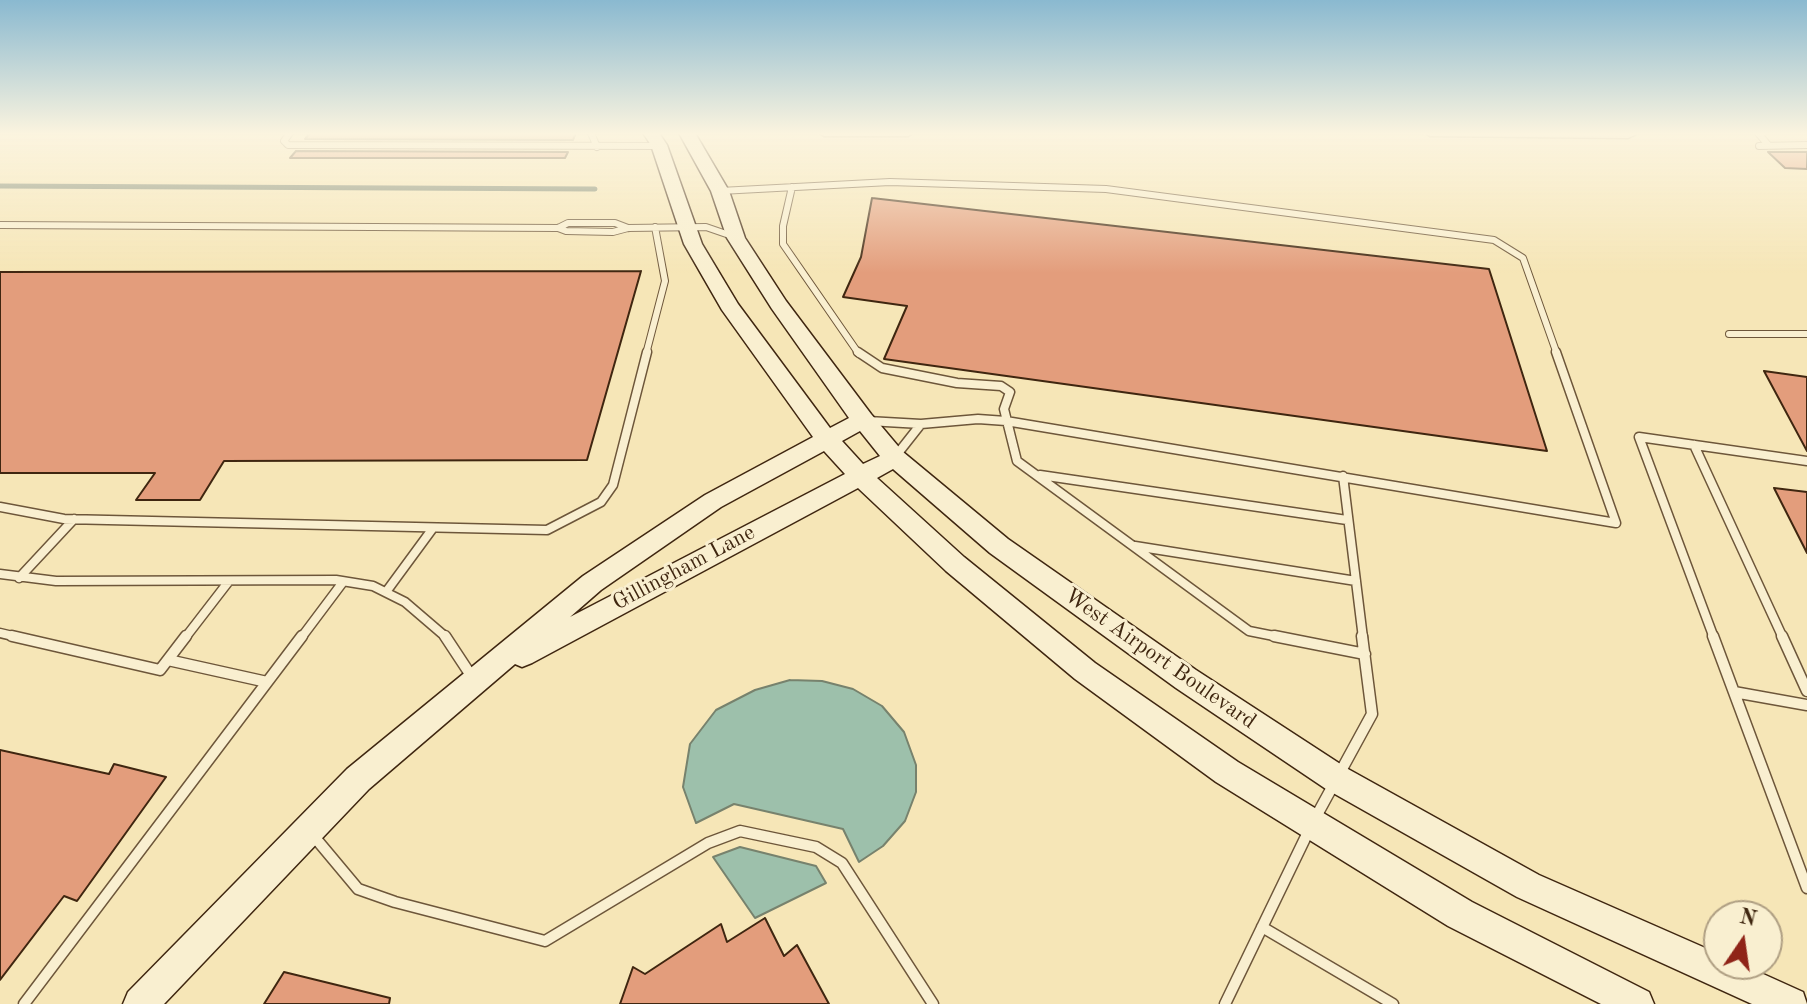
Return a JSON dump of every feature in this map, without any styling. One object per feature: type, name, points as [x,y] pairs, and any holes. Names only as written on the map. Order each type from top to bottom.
[{"type":"main road","points":[[670,180],[693,244],[729,306],[827,440],[860,476],[955,564],[1085,671],[1227,772],[1460,914],[1637,1004]]},
{"type":"main road","name":"West Airport Boulevard","points":[[714,180],[736,238],[779,305],[863,420],[895,458],[999,546],[1186,679],[1337,779],[1528,886],[1791,1004]]},
{"type":"main road","name":"Gillingham Lane","points":[[140,1004],[358,779],[474,680],[604,575],[713,501],[863,420]]},
{"type":"main road","name":"Gillingham Lane","points":[[474,680],[895,458]]},
{"type":"lane","points":[[720,191],[890,182],[1106,189],[1494,240],[1523,258],[1616,523],[1006,421],[978,419],[921,424],[863,420]]},
{"type":"lane","points":[[792,187],[783,226],[783,244],[861,356],[882,368],[895,371],[957,383],[1001,386],[1010,392],[1004,409],[1017,461],[1249,631],[1365,654]]},
{"type":"lane","points":[[1,225],[558,228],[566,231],[613,232],[628,228],[687,226],[706,227],[736,238]]},
{"type":"lane","points":[[0,507],[74,519],[547,530],[601,502],[613,485],[665,281],[655,227]]},
{"type":"lane","points":[[1729,334],[1807,334]]},
{"type":"lane","points":[[895,458],[921,424]]},
{"type":"lane","points":[[1807,461],[1639,437],[1807,888]]},
{"type":"lane","points":[[1694,445],[1807,691]]},
{"type":"lane","points":[[1039,475],[1347,520]]},
{"type":"lane","points":[[1225,1004],[1312,824],[1372,714],[1343,476]]},
{"type":"lane","points":[[19,578],[74,519]]},
{"type":"lane","points":[[386,592],[433,528]]},
{"type":"lane","points":[[1133,546],[1356,581]]},
{"type":"lane","points":[[0,574],[56,581],[343,582],[373,586],[405,602],[447,638],[474,680]]},
{"type":"lane","points":[[0,633],[160,670],[229,581]]},
{"type":"lane","points":[[24,1004],[343,582]]},
{"type":"lane","points":[[168,660],[267,682]]},
{"type":"lane","points":[[1734,692],[1807,705]]},
{"type":"lane","points":[[308,830],[358,889],[395,902],[545,941],[708,843],[740,831],[816,847],[842,863],[933,1004]]},
{"type":"lane","points":[[1262,927],[1393,1004]]},
{"type":"shaded area","points":[[790,680],[822,681],[853,689],[882,706],[904,732],[916,765],[916,792],[905,821],[883,846],[859,862],[843,829],[734,804],[696,823],[683,787],[690,744],[716,710],[755,690]]},
{"type":"shaded area","points":[[740,847],[816,866],[826,883],[755,918],[713,857]]},
{"type":"building","points":[[872,198],[1489,269],[1547,451],[884,359],[907,306],[843,297],[861,257]]},
{"type":"building","points":[[641,271],[587,460],[224,461],[200,500],[136,500],[155,473],[0,473],[0,272]]},
{"type":"building","points":[[1764,371],[1807,377],[1807,451]]},
{"type":"building","points":[[1774,488],[1807,492],[1807,553]]},
{"type":"building","points":[[0,750],[109,774],[114,764],[166,777],[77,901],[64,896],[0,980]]},
{"type":"building","points":[[765,918],[784,956],[797,945],[829,1004],[620,1004],[633,967],[645,974],[721,924],[727,942]]},
{"type":"building","points":[[284,972],[390,998],[389,1004],[264,1004]]},
{"type":"waterway","points":[[0,186],[595,189]]}]
